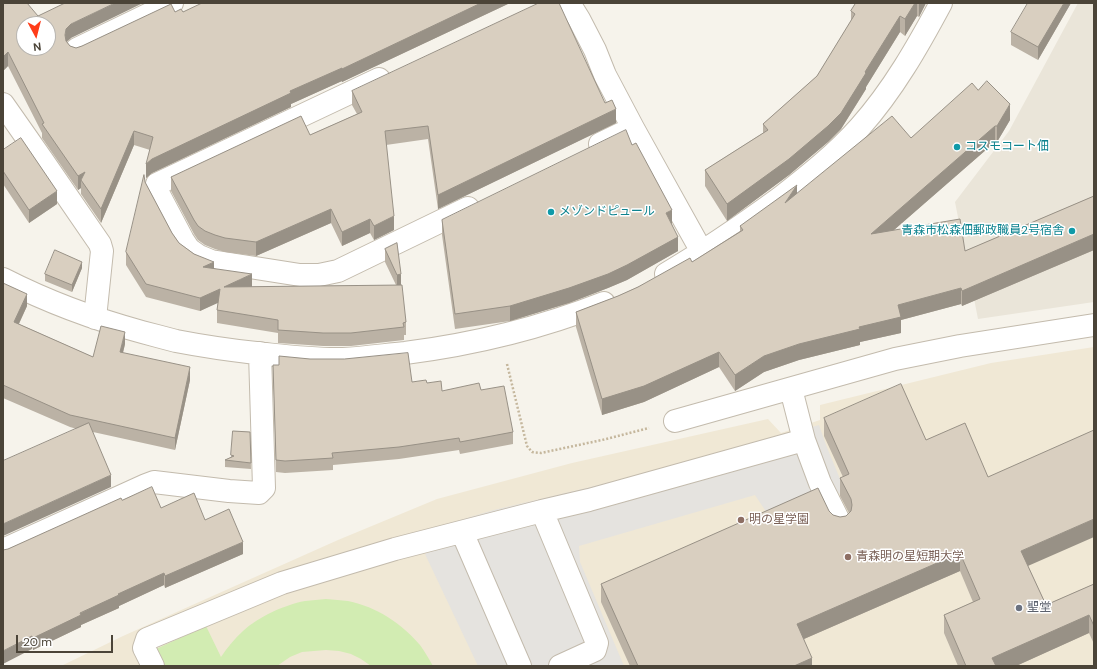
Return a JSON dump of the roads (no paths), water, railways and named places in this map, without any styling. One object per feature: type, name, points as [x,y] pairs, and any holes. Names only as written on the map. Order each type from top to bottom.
[{"type":"street","points":[[77,49],[172,3]]},
{"type":"street","points":[[569,3],[595,50],[605,75],[633,128],[702,252]]},
{"type":"street","points":[[647,284],[702,252],[739,228],[811,175],[838,150],[860,127],[883,98],[913,54],[941,3]]},
{"type":"street","points":[[397,71],[157,184],[156,189],[189,249],[199,256],[212,261],[300,275],[319,275],[338,271],[488,198]]},
{"type":"street","points":[[3,104],[100,244],[102,251],[94,318]]},
{"type":"street","points":[[585,151],[633,128]]},
{"type":"street","points":[[3,279],[65,308],[94,318],[175,341],[216,348],[298,358],[342,359],[379,356],[459,345],[501,337],[554,322],[621,296]]},
{"type":"street","points":[[675,421],[895,359],[960,346],[1094,325]]},
{"type":"street","points":[[3,550],[146,484],[154,482],[259,493],[264,488],[260,353]]},
{"type":"street","points":[[791,389],[804,440],[820,483],[840,523]]},
{"type":"street","points":[[152,666],[144,648],[147,639],[282,583],[395,549],[590,500],[804,440]]},
{"type":"street","points":[[542,511],[598,643],[595,650],[560,666]]},
{"type":"street","points":[[462,532],[520,666]]},
{"type":"place","name":"コスモコート佃","points":[[957,147]]},
{"type":"place","name":"メゾンドピュール","points":[[551,212]]},
{"type":"place","name":"青森市松森佃郵政職員2号宿舎","points":[[1072,231]]},
{"type":"place","name":"明の星学園","points":[[741,520]]},
{"type":"place","name":"青森明の星短期大学","points":[[848,557]]},
{"type":"place","name":"聖堂","points":[[1019,608]]}]
